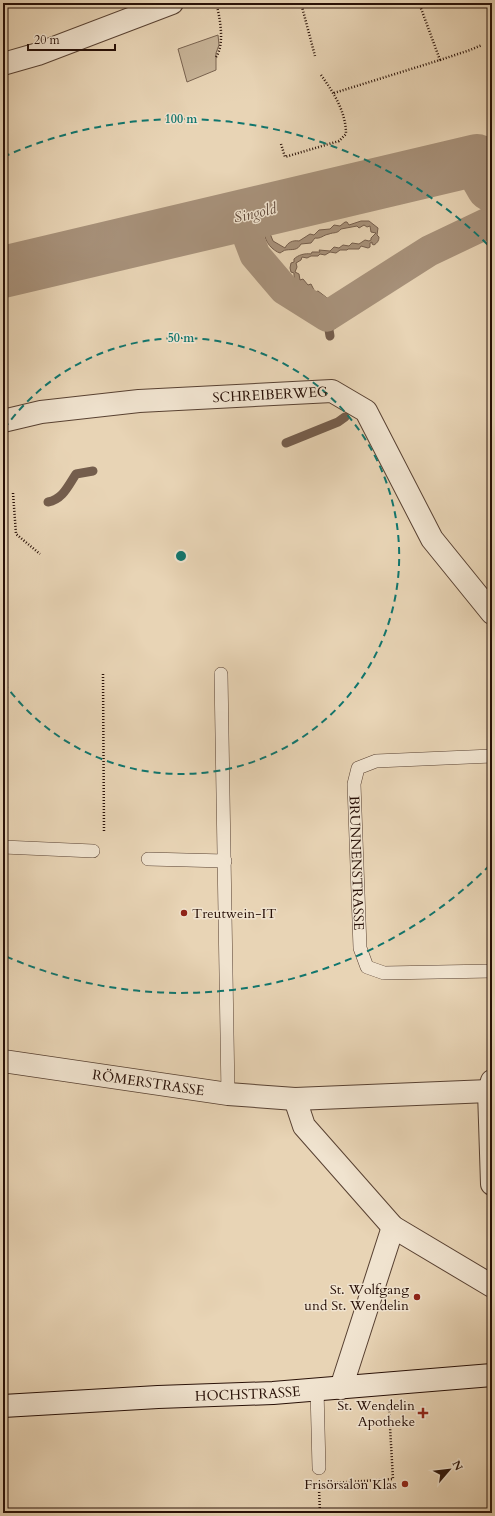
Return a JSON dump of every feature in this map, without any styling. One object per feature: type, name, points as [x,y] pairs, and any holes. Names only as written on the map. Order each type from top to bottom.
[{"type":"street","points":[[3,64],[38,54],[172,3]]},
{"type":"street","name":"SCHREIBERWEG","points":[[3,421],[41,412],[138,401],[332,391],[366,410],[432,539],[492,613]]},
{"type":"street","name":"RÖMERSTRASSE","points":[[3,1061],[228,1094],[295,1099],[490,1086]]},
{"type":"street","points":[[490,1086],[492,1184]]},
{"type":"street","points":[[295,1099],[304,1126],[393,1227],[492,1286]]},
{"type":"street","points":[[341,1388],[393,1227]]},
{"type":"street","name":"HOCHSTRASSE","points":[[3,1406],[316,1390],[492,1375]]},
{"type":"lane","points":[[222,674],[228,1094]]},
{"type":"lane","name":"BRUNNENSTRASSE","points":[[492,756],[376,761],[358,768],[354,784],[360,948],[366,967],[384,973],[492,971]]},
{"type":"lane","points":[[3,847],[93,851]]},
{"type":"lane","points":[[148,859],[225,861]]},
{"type":"lane","points":[[316,1390],[319,1468]]},
{"type":"path","points":[[216,3],[221,47],[216,57]]},
{"type":"path","points":[[301,3],[315,56]]},
{"type":"path","points":[[419,3],[440,60]]},
{"type":"path","points":[[334,93],[440,60],[482,45]]},
{"type":"path","points":[[281,144],[285,157],[339,141],[346,134],[346,122],[334,93],[322,75]]},
{"type":"path","points":[[13,493],[16,534],[40,554]]},
{"type":"path","points":[[93,851],[104,851],[103,674]]},
{"type":"path","points":[[326,1483],[393,1479],[387,1384]]},
{"type":"shaded area","points":[[218,35],[219,45],[216,53],[216,70],[187,82],[178,49]]},
{"type":"shaded area","points":[[361,221],[369,221],[378,228],[377,235],[379,240],[374,245],[372,242],[368,248],[361,246],[359,249],[340,250],[336,253],[330,252],[325,255],[320,254],[318,256],[311,256],[307,258],[302,257],[301,260],[296,263],[297,267],[295,272],[299,274],[300,280],[303,279],[308,285],[311,284],[315,292],[318,291],[335,304],[350,302],[336,311],[337,327],[331,331],[328,328],[325,317],[328,309],[327,303],[315,297],[310,290],[296,281],[294,273],[291,272],[291,263],[294,262],[294,259],[302,255],[311,254],[312,252],[320,252],[319,250],[330,251],[334,247],[339,248],[343,245],[349,246],[352,243],[359,244],[365,240],[369,241],[376,233],[371,232],[370,226],[367,227],[364,225],[359,228],[357,226],[341,229],[340,231],[315,238],[311,243],[301,244],[296,249],[285,250],[280,253],[275,250],[266,240],[265,234],[262,230],[266,229],[269,231],[273,241],[285,248],[291,242],[299,241],[310,234],[314,235],[319,230],[330,229],[334,225],[340,226],[345,222],[349,225]]},
{"type":"waterway","name":"Singold","points":[[477,160],[482,158]]},
{"type":"waterway","name":"Singold","points":[[3,272],[477,160],[492,186]]},
{"type":"waterway","points":[[240,216],[255,255],[284,289],[327,316],[429,251],[492,221]]},
{"type":"waterway","points":[[327,318],[330,336]]},
{"type":"waterway","points":[[286,443],[338,422],[345,417]]},
{"type":"waterway","points":[[48,502],[58,498],[68,487],[76,474],[93,471]]},
{"type":"place","name":"Treutwein-IT","points":[[184,913]]},
{"type":"place","name":"St. Wolfgang und St. Wendelin","points":[[417,1297]]},
{"type":"place","name":"St. Wendelin Apotheke","points":[[423,1413]]},
{"type":"place","name":"Frisörsalon Klas","points":[[405,1484]]}]
